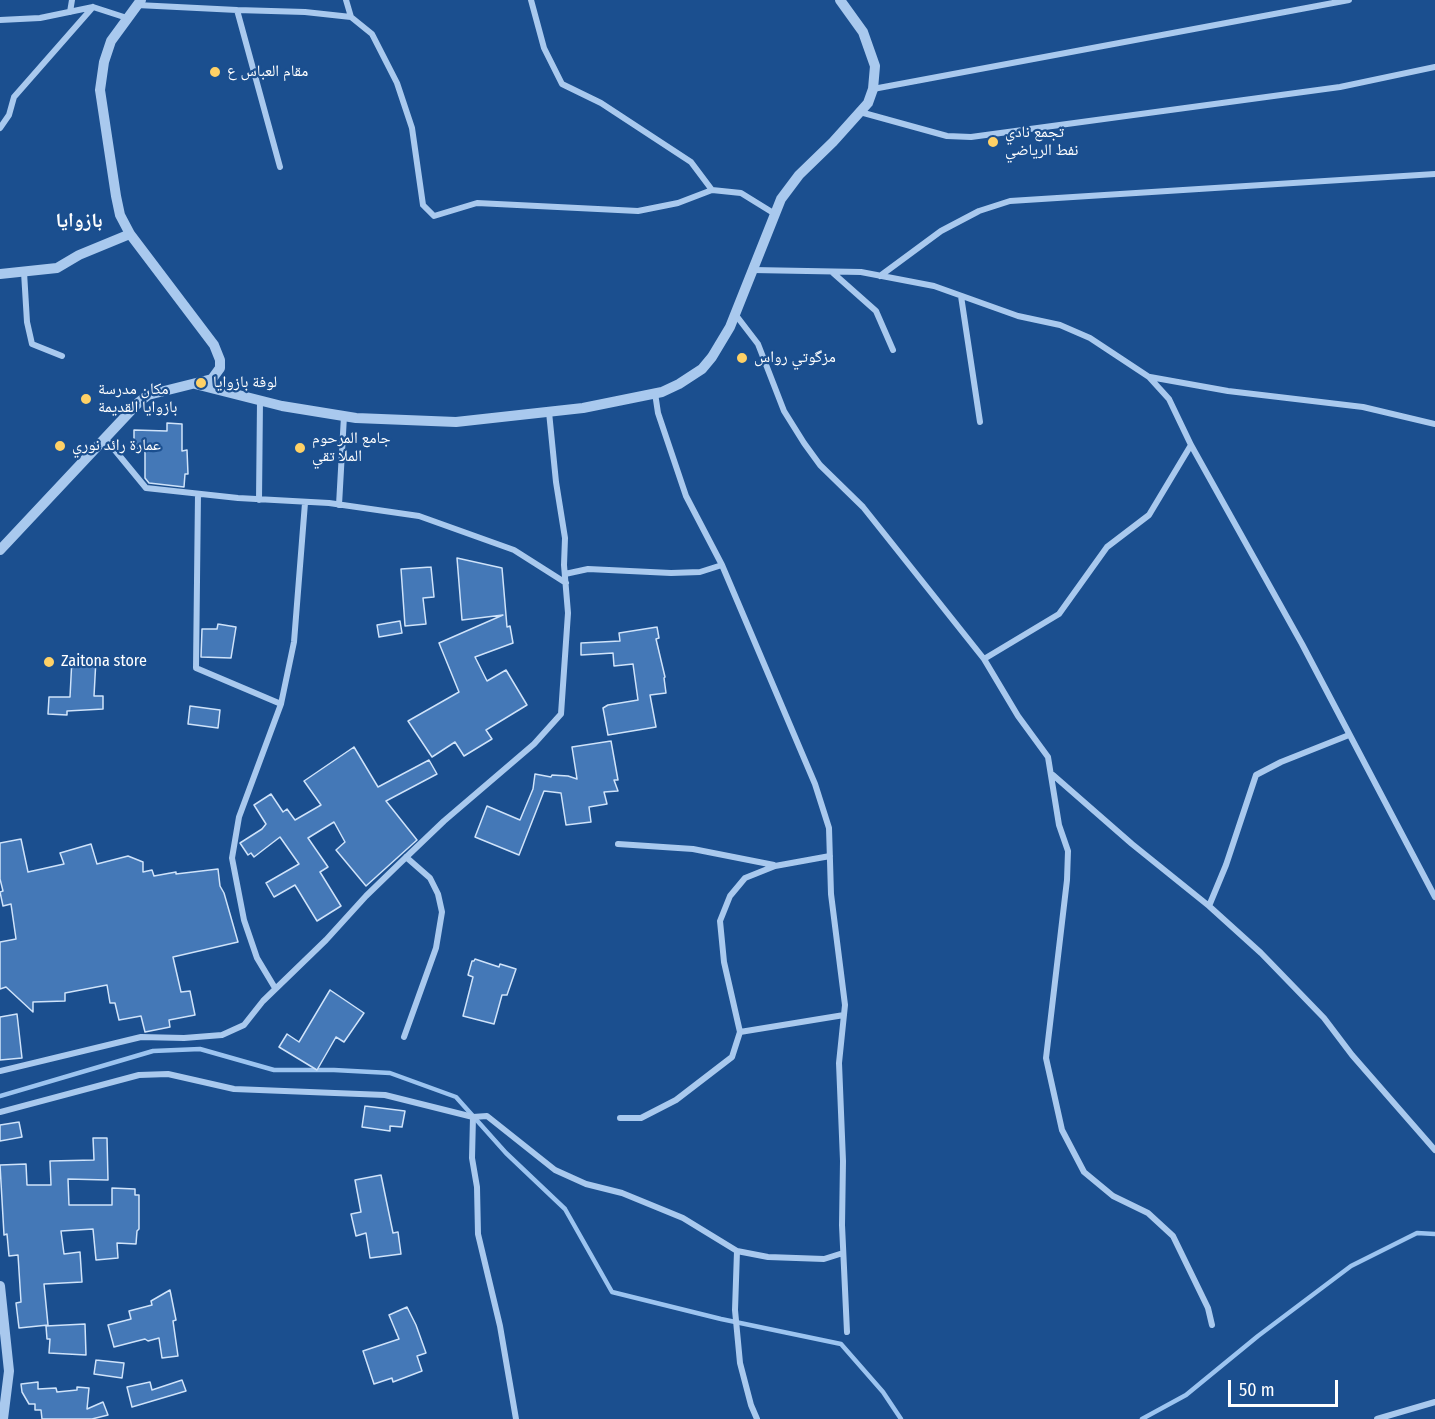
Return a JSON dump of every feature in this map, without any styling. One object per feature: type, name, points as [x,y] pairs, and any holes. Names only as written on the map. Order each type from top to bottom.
[{"type":"street","points":[[70,12],[72,0]]},
{"type":"street","points":[[346,0],[351,18]]},
{"type":"street","points":[[531,0],[544,48],[562,84],[601,103],[691,162],[712,190]]},
{"type":"street","points":[[195,384],[260,401],[344,416],[456,422],[583,408],[655,393],[679,384],[702,369],[712,357],[735,314],[781,199],[799,175],[868,103],[873,89],[875,66],[862,32],[840,0]]},
{"type":"street","points":[[873,89],[1349,0]]},
{"type":"street","points":[[1,548],[138,402],[148,395],[212,379],[220,369],[220,360],[214,345],[130,234],[120,215],[100,90],[104,62],[111,40],[139,3],[305,12],[351,18],[372,34],[397,83],[412,128],[423,205],[434,216],[477,202],[638,211],[678,203],[712,190],[741,193],[775,214]]},
{"type":"street","points":[[0,128],[9,114],[14,97],[93,7]]},
{"type":"street","points":[[0,20],[40,18],[93,7],[127,18]]},
{"type":"street","points":[[237,10],[280,167]]},
{"type":"street","points":[[859,112],[948,136],[971,137],[1340,87],[1435,67]]},
{"type":"street","points":[[880,276],[941,231],[979,211],[1010,201],[1435,174]]},
{"type":"street","points":[[0,274],[57,267],[79,255],[130,234]]},
{"type":"street","points":[[753,270],[861,272],[934,286],[1018,316],[1060,325],[1090,338],[1149,377],[1169,399],[1191,445],[1302,644],[1435,897]]},
{"type":"street","points":[[831,271],[876,311],[893,350]]},
{"type":"street","points":[[24,272],[27,322],[32,344],[62,356]]},
{"type":"street","points":[[961,296],[980,423]]},
{"type":"street","points":[[735,314],[758,344],[784,411],[814,458],[862,507],[984,659],[1018,716],[1048,757],[1053,775],[1059,825],[1068,851],[1067,880],[1047,1058],[1062,1130],[1084,1172],[1113,1196],[1148,1213],[1173,1236],[1208,1308],[1212,1325]]},
{"type":"street","points":[[1149,377],[1228,392],[1363,407],[1435,423]]},
{"type":"street","points":[[655,393],[658,413],[686,496],[722,565],[815,784],[828,828],[831,894],[845,1005],[839,1063],[847,1332]]},
{"type":"street","points":[[259,500],[260,401]]},
{"type":"street","points":[[0,1071],[141,1037],[184,1038],[222,1035],[244,1025],[275,988],[326,940],[366,896],[406,857],[534,744],[561,714],[568,613],[565,538],[556,482],[549,412]]},
{"type":"street","points":[[339,505],[344,416]]},
{"type":"street","points":[[104,437],[146,488],[259,500],[339,505],[419,516],[514,550],[566,583]]},
{"type":"street","points":[[984,659],[1059,614],[1107,547],[1149,515],[1191,445]]},
{"type":"street","points":[[198,494],[196,668],[281,704]]},
{"type":"street","points":[[275,988],[257,958],[244,920],[232,858],[239,818],[281,704],[294,642],[306,502]]},
{"type":"street","points":[[565,574],[588,569],[700,572],[722,565]]},
{"type":"street","points":[[1209,906],[1226,865],[1256,775],[1281,762],[1349,735]]},
{"type":"street","points":[[1053,775],[1132,844],[1209,906],[1261,953],[1324,1018],[1352,1055],[1435,1150]]},
{"type":"street","points":[[618,844],[693,849],[775,866]]},
{"type":"street","points":[[620,1118],[641,1118],[676,1100],[732,1057],[740,1032],[724,962],[720,921],[730,896],[745,878],[775,866],[830,856]]},
{"type":"street","points":[[404,1037],[436,948],[442,912],[438,894],[430,878],[406,857]]},
{"type":"street","points":[[740,1032],[844,1015]]},
{"type":"street","points":[[0,1112],[139,1076],[168,1074],[234,1089],[385,1095],[473,1117],[487,1116],[555,1170],[586,1184],[622,1193],[683,1218],[737,1251],[768,1257],[824,1259],[843,1253]]},
{"type":"street","points":[[473,1117],[472,1158],[477,1186],[478,1234],[500,1326],[516,1419]]},
{"type":"street","points":[[737,1251],[735,1310],[740,1363],[757,1419]]},
{"type":"street","points":[[0,1286],[9,1371],[3,1419]]},
{"type":"street","points":[[1377,1419],[1435,1402]]},
{"type":"building","points":[[167,423],[182,424],[182,451],[187,450],[188,474],[185,474],[184,487],[149,483],[145,478],[145,448],[134,448],[134,430],[167,431]]},
{"type":"building","points":[[457,558],[502,568],[507,627],[510,626],[513,643],[475,657],[487,681],[506,670],[527,705],[486,730],[492,739],[464,756],[455,742],[432,757],[408,721],[459,692],[439,643],[503,615],[462,620]]},
{"type":"building","points":[[431,567],[434,597],[423,598],[426,624],[405,626],[401,569]]},
{"type":"building","points":[[400,621],[402,633],[379,637],[377,625]]},
{"type":"building","points":[[218,624],[236,627],[231,658],[201,657],[202,629],[217,629]]},
{"type":"building","points":[[657,627],[659,638],[656,639],[665,677],[666,693],[650,695],[656,727],[608,735],[603,708],[608,705],[638,700],[633,664],[614,666],[613,653],[581,655],[581,643],[620,641],[619,633]]},
{"type":"building","points":[[72,658],[96,659],[94,696],[103,696],[103,709],[67,711],[67,715],[48,714],[49,697],[70,697]]},
{"type":"building","points":[[190,706],[220,710],[218,728],[188,724]]},
{"type":"building","points":[[611,741],[618,780],[614,780],[618,791],[604,792],[607,804],[589,807],[591,822],[566,825],[561,793],[544,791],[519,855],[475,837],[487,806],[520,820],[533,789],[535,774],[551,777],[552,775],[568,776],[577,779],[572,747]]},
{"type":"building","points":[[354,747],[378,787],[429,760],[437,774],[386,801],[417,840],[366,886],[336,850],[345,842],[334,822],[308,838],[328,867],[320,872],[341,906],[317,921],[295,885],[274,897],[266,883],[299,864],[280,837],[254,857],[251,853],[248,855],[240,843],[266,824],[254,805],[271,794],[283,812],[287,809],[295,820],[321,805],[304,781]]},
{"type":"building","points":[[21,839],[28,872],[64,864],[60,853],[91,844],[97,864],[128,856],[143,862],[143,872],[152,870],[154,876],[218,869],[220,886],[238,942],[173,957],[181,992],[190,991],[195,1015],[169,1020],[170,1027],[145,1032],[141,1016],[119,1020],[115,1003],[110,1003],[107,985],[65,993],[65,1001],[33,1002],[33,1012],[6,987],[0,989],[0,942],[16,939],[11,904],[3,906],[0,892],[3,891],[0,879],[0,843]]},
{"type":"building","points":[[475,959],[499,967],[500,964],[516,969],[507,995],[502,995],[494,1024],[463,1016],[473,977],[468,975],[472,961]]},
{"type":"building","points":[[330,990],[364,1013],[344,1042],[336,1037],[317,1070],[279,1047],[287,1034],[299,1042]]},
{"type":"building","points":[[17,1014],[22,1058],[0,1060],[0,1017]]},
{"type":"building","points":[[365,1106],[405,1111],[402,1127],[390,1126],[390,1131],[362,1127]]},
{"type":"building","points":[[19,1122],[22,1137],[0,1141],[0,1125]]},
{"type":"building","points":[[93,1138],[107,1138],[108,1180],[68,1179],[69,1205],[112,1205],[112,1188],[135,1189],[135,1195],[139,1195],[139,1229],[136,1244],[117,1243],[118,1258],[96,1260],[93,1229],[61,1231],[64,1254],[80,1252],[82,1282],[44,1284],[48,1325],[19,1328],[16,1303],[21,1302],[18,1255],[9,1256],[7,1234],[4,1235],[0,1165],[26,1164],[27,1185],[51,1185],[50,1161],[94,1160]]},
{"type":"building","points":[[381,1175],[393,1233],[398,1232],[401,1254],[370,1258],[366,1233],[356,1236],[351,1214],[361,1212],[355,1180]]},
{"type":"building","points":[[170,1290],[176,1320],[173,1321],[178,1356],[162,1358],[159,1338],[114,1347],[108,1325],[131,1319],[129,1311],[152,1305],[151,1301]]},
{"type":"building","points":[[407,1307],[426,1353],[417,1356],[422,1371],[393,1382],[392,1378],[374,1384],[363,1351],[399,1339],[389,1315]]},
{"type":"building","points":[[85,1324],[86,1355],[49,1353],[50,1339],[47,1339],[46,1326]]},
{"type":"building","points":[[96,1360],[124,1363],[122,1378],[94,1374]]},
{"type":"building","points":[[182,1380],[186,1391],[132,1407],[127,1387],[150,1382],[152,1390]]},
{"type":"building","points":[[38,1382],[38,1389],[56,1388],[57,1392],[77,1390],[77,1387],[89,1388],[87,1409],[103,1402],[108,1415],[92,1419],[42,1419],[41,1410],[35,1410],[35,1404],[29,1404],[22,1392],[21,1384]]},
{"type":"waterway","points":[[0,1096],[153,1051],[200,1049],[274,1070],[390,1073],[456,1097],[506,1153],[565,1209],[612,1292],[721,1319],[841,1344],[883,1392],[901,1419]]},
{"type":"waterway","points":[[1142,1419],[1186,1395],[1258,1336],[1351,1266],[1417,1233],[1435,1234]]},
{"type":"place","name":"مقام العباس ع","points":[[215,72]]},
{"type":"place","name":"تجمع نادي نفط الرياضي","points":[[993,142]]},
{"type":"place","name":"مزگوتي رواس","points":[[742,358]]},
{"type":"place","name":"لوفة بازوايا","points":[[201,383]]},
{"type":"place","name":"مكان مدرسة بازوايا القديمة","points":[[86,399]]},
{"type":"place","name":"عمارة رائد نوري","points":[[60,446]]},
{"type":"place","name":"جامع المرحوم الملا تقي","points":[[300,448]]},
{"type":"place","name":"Zaitona store","points":[[49,662]]},
{"type":"district","name":"بازوایا","points":[[79,221]]}]
